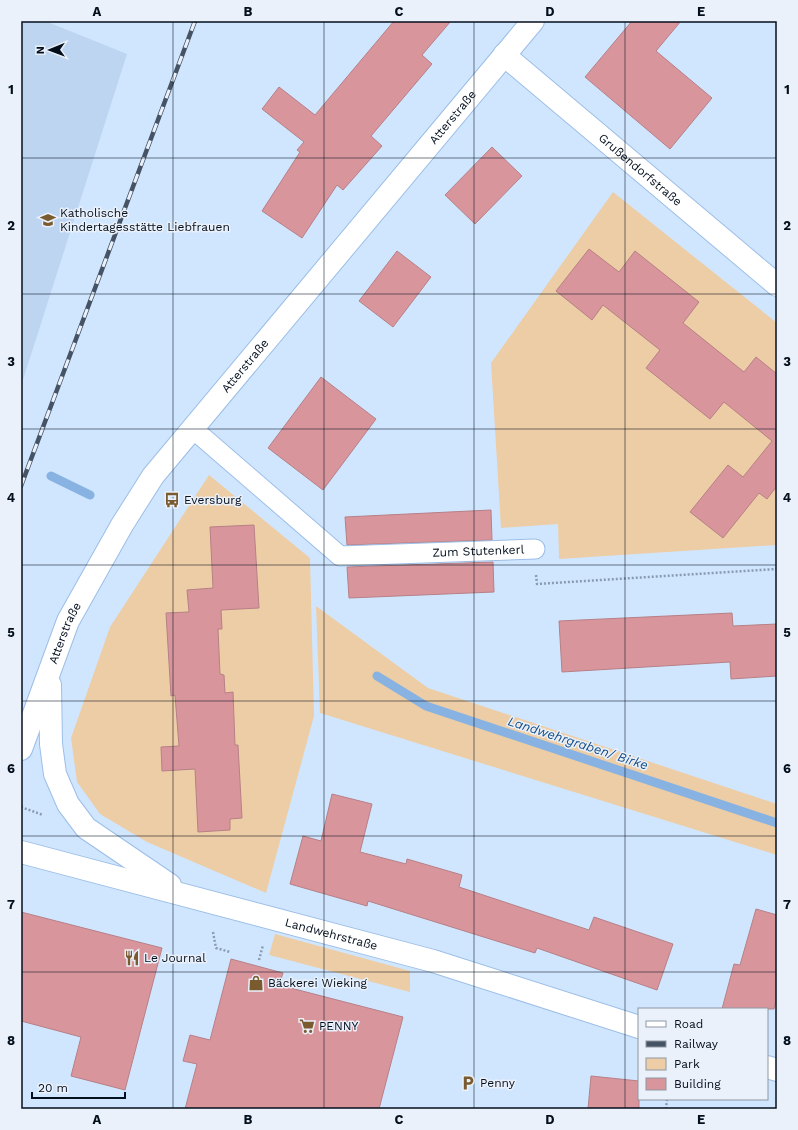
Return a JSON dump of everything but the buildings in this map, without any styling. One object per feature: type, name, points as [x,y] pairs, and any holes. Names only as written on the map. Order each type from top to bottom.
[{"type":"street","name":"Atterstraße","points":[[21,749],[68,621],[122,525],[153,476],[533,21]]},
{"type":"street","name":"Grußendorfstraße","points":[[504,55],[777,285]]},
{"type":"street","points":[[50,672],[51,744],[55,774],[68,804],[86,828],[184,894]]},
{"type":"street","name":"Landwehrstraße","points":[[21,852],[184,894],[471,972],[638,1027]]},
{"type":"lane","name":"Zum Stutenkerl","points":[[192,428],[340,556],[535,548]]},
{"type":"path","name":"Zum Stutenkerl","points":[[535,548],[536,584],[777,569]]},
{"type":"path","points":[[21,807],[34,812]]},
{"type":"path","points":[[213,932],[216,948],[230,952]]},
{"type":"path","points":[[259,960],[263,944]]},
{"type":"shaded area","name":"Katholische Kindertagesstätte Liebfrauen","points":[[21,21],[45,21],[127,54],[21,386]]},
{"type":"green space","points":[[613,192],[777,323],[777,545],[559,559],[558,524],[501,528],[491,363]]},
{"type":"green space","points":[[209,475],[310,558],[314,716],[266,893],[147,842],[100,814],[77,782],[71,738],[110,627]]},
{"type":"green space","points":[[316,606],[428,688],[777,804],[777,855],[320,713]]},
{"type":"green space","points":[[275,934],[410,971],[410,992],[269,955]]},
{"type":"waterway","name":"Landwehrgraben/ Birke","points":[[51,476],[90,495]]},
{"type":"waterway","name":"Landwehrgraben/ Birke","points":[[377,676],[426,706],[777,823]]},
{"type":"railway","points":[[21,486],[195,21]]},
{"type":"place","name":"Katholische Kindertagesstätte Liebfrauen","points":[[48,220]]},
{"type":"place","name":"Eversburg","points":[[172,500]]},
{"type":"place","name":"Le Journal","points":[[132,958]]},
{"type":"place","name":"Bäckerei Wieking","points":[[256,983]]},
{"type":"place","name":"PENNY","points":[[307,1026]]},
{"type":"place","name":"Penny","points":[[468,1083]]}]
